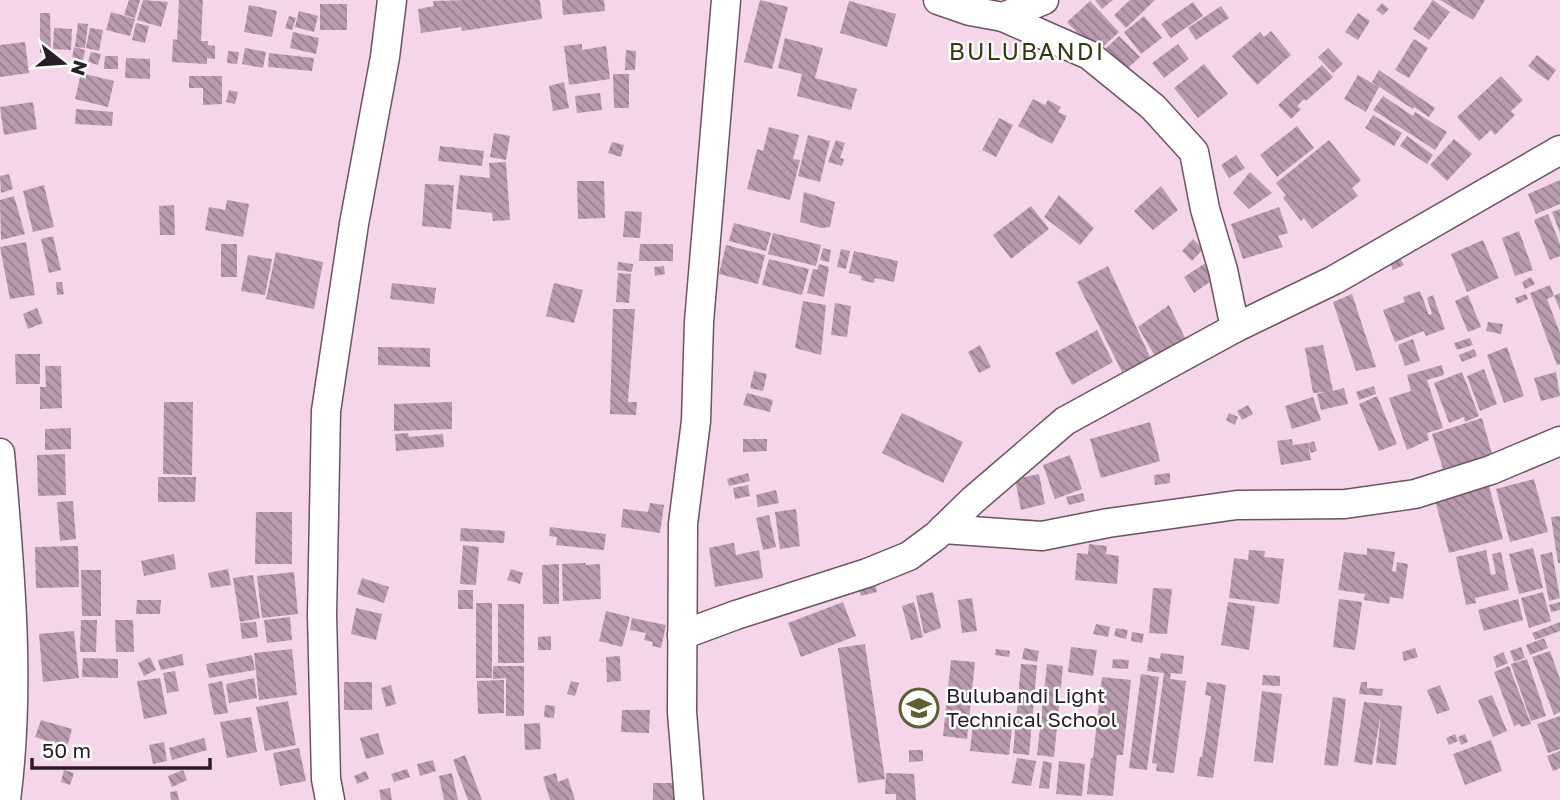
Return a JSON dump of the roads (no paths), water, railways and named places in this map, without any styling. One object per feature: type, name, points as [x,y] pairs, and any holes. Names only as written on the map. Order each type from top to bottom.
[{"type":"street","points":[[330,800],[326,779],[322,615],[326,411],[391,0]]},
{"type":"street","points":[[690,800],[682,712],[683,524],[696,421],[699,321],[726,0]]},
{"type":"street","points":[[938,0],[970,11],[1003,17],[1089,55],[1153,107],[1194,152],[1205,209],[1223,270],[1235,328]]},
{"type":"street","points":[[1003,17],[1044,0]]},
{"type":"street","points":[[682,635],[867,573],[909,556],[1065,421],[1235,328],[1334,280],[1560,150]]},
{"type":"street","points":[[943,529],[1042,536],[1108,523],[1237,505],[1345,504],[1415,494],[1491,470],[1560,441]]},
{"type":"street","points":[[0,453],[12,582],[13,744],[6,800]]},
{"type":"place","name":"Bulubandi Light Technical School","points":[[919,708]]},
{"type":"district","name":"BULUBANDI","points":[[1027,52]]}]
